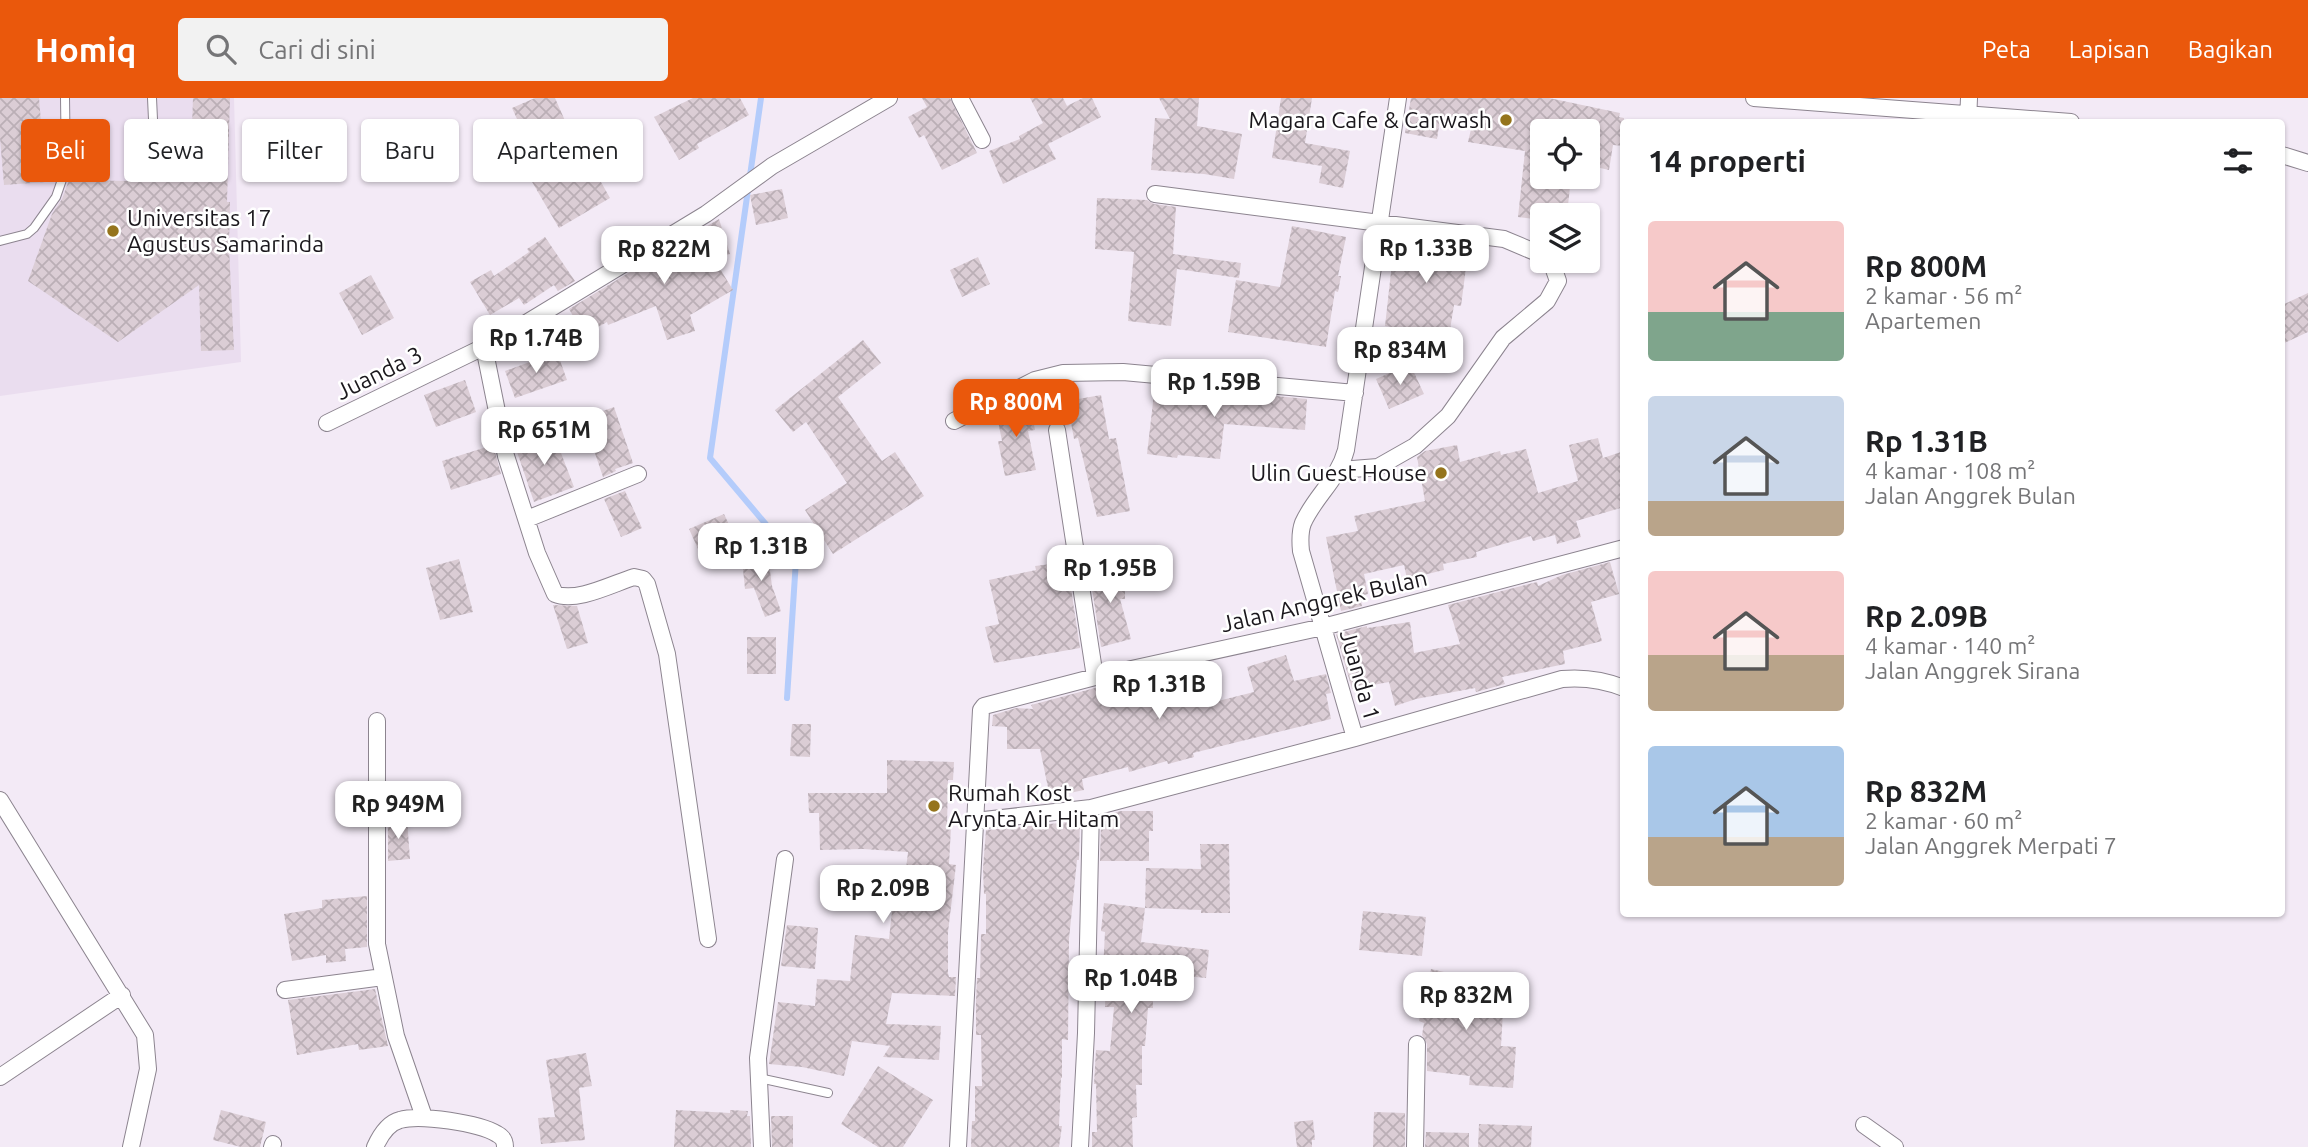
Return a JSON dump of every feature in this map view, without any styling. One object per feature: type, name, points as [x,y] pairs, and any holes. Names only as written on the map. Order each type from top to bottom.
[{"type":"street","name":"Juanda 3","points":[[327,424],[484,347],[706,214],[772,166],[888,98]]},
{"type":"street","points":[[960,98],[982,140]]},
{"type":"street","name":"Juanda 1","points":[[1355,738],[1301,551],[1301,530],[1304,521],[1339,470],[1346,450],[1398,98]]},
{"type":"street","points":[[1754,98],[1968,111],[2043,119]]},
{"type":"street","points":[[2285,156],[2308,163]]},
{"type":"street","points":[[1155,194],[1504,239],[1530,250]]},
{"type":"street","points":[[1339,470],[1378,467],[1415,446],[1448,416],[1503,338],[1547,301],[1558,281],[1555,273]]},
{"type":"street","points":[[484,347],[506,456],[537,553],[555,594],[564,598],[579,595],[634,577],[643,579],[647,584],[667,653],[708,939]]},
{"type":"street","points":[[954,421],[1035,380],[1063,373],[1123,372],[1355,393]]},
{"type":"street","points":[[1057,430],[1095,677]]},
{"type":"street","points":[[527,519],[638,474]]},
{"type":"street","name":"Jalan Anggrek Bulan","points":[[975,821],[981,710],[984,706],[1095,677],[1323,627],[1620,549]]},
{"type":"street","points":[[958,1147],[975,821],[1091,807],[1355,738],[1562,679],[1585,678],[1620,687]]},
{"type":"street","points":[[377,720],[377,944],[396,1036],[424,1118]]},
{"type":"street","points":[[0,800],[145,1035],[148,1069],[131,1147]]},
{"type":"street","points":[[1080,1147],[1086,1033],[1091,807]]},
{"type":"street","points":[[762,1147],[758,1049],[785,859]]},
{"type":"street","points":[[285,990],[383,977]]},
{"type":"street","points":[[0,1077],[122,995]]},
{"type":"street","points":[[1415,1147],[1417,1044]]},
{"type":"street","points":[[374,1147],[392,1124],[402,1119],[424,1118],[460,1122],[494,1132],[505,1144]]},
{"type":"street","points":[[1864,1125],[1895,1147]]},
{"type":"lane","points":[[0,241],[27,234],[56,197],[66,168],[65,98]]},
{"type":"lane","points":[[152,98],[153,119]]},
{"type":"lane","points":[[758,1078],[828,1093]]},
{"type":"shaded area","points":[[0,98],[234,98],[241,362],[0,396]]},
{"type":"building","points":[[0,98],[39,98],[41,119],[21,119],[21,182],[46,182],[4,185]]},
{"type":"building","name":"Universitas 17 Agustus Samarinda","points":[[193,98],[230,98],[228,167],[228,119],[192,119]]},
{"type":"building","points":[[535,98],[555,98],[564,119],[517,119],[512,108]]},
{"type":"building","points":[[693,98],[740,98],[749,115],[697,144],[699,148],[679,160],[654,117]]},
{"type":"building","points":[[922,98],[950,98],[977,153],[942,170],[924,135],[919,138],[908,117],[927,107]]},
{"type":"building","points":[[1030,98],[1063,98],[1067,106],[1083,98],[1092,98],[1101,117],[1048,144],[1056,159],[1003,184],[989,151],[1020,139],[1019,136],[1043,123]]},
{"type":"building","points":[[1159,98],[1199,98],[1197,126],[1242,134],[1234,179],[1151,170],[1155,118],[1170,119]]},
{"type":"building","points":[[1281,98],[1312,98],[1305,143],[1350,151],[1343,188],[1319,183],[1322,166],[1272,158]]},
{"type":"building","points":[[1411,98],[1549,98],[1620,113],[1619,117],[1624,118],[1620,119],[1620,146],[1613,145],[1609,170],[1600,168],[1600,119],[1530,119],[1530,189],[1570,189],[1568,203],[1530,203],[1530,218],[1518,217],[1525,151],[1468,142],[1472,125],[1440,120],[1437,139],[1405,133]]},
{"type":"building","name":"Universitas 17 Agustus Samarinda","points":[[68,182],[228,182],[234,350],[201,351],[199,285],[118,342],[28,281],[52,214],[62,199]]},
{"type":"building","points":[[532,182],[601,182],[610,198],[559,228]]},
{"type":"building","points":[[782,189],[788,218],[756,225],[750,195]]},
{"type":"building","points":[[1097,198],[1147,200],[1154,204],[1176,207],[1173,254],[1241,263],[1239,278],[1177,269],[1171,326],[1128,321],[1134,252],[1095,249]]},
{"type":"building","points":[[719,219],[730,254],[714,259],[733,290],[690,315],[695,331],[667,340],[656,306],[608,325],[607,322],[584,335],[569,309],[657,256],[674,250],[673,246]]},
{"type":"building","points":[[1292,226],[1346,237],[1326,347],[1228,332],[1236,280],[1280,287]]},
{"type":"building","points":[[1395,236],[1469,245],[1461,306],[1454,305],[1449,336],[1385,326]]},
{"type":"building","points":[[545,237],[575,281],[558,291],[554,285],[524,305],[519,298],[490,315],[470,282],[491,270],[494,276],[529,252],[527,249]]},
{"type":"building","points":[[978,257],[990,284],[962,297],[950,270]]},
{"type":"building","points":[[371,275],[394,318],[362,335],[339,293]]},
{"type":"building","points":[[2308,293],[2308,332],[2285,343],[2285,304]]},
{"type":"building","points":[[863,340],[881,363],[838,397],[882,461],[895,452],[924,496],[833,554],[805,510],[847,483],[806,422],[793,432],[775,410]]},
{"type":"building","points":[[557,352],[567,380],[515,398],[505,371]]},
{"type":"building","points":[[1410,364],[1424,394],[1389,409],[1376,379]]},
{"type":"building","points":[[465,380],[476,412],[436,427],[424,395]]},
{"type":"building","points":[[1155,385],[1307,399],[1305,430],[1224,424],[1220,459],[1147,454]]},
{"type":"building","points":[[1101,395],[1109,439],[1116,438],[1130,511],[1097,517],[1078,438],[1074,439],[1067,401]]},
{"type":"building","points":[[1030,403],[1035,430],[1028,431],[1036,470],[1005,476],[998,441],[1002,441],[996,411]]},
{"type":"building","points":[[614,407],[633,463],[615,469],[616,471],[603,477],[583,418]]},
{"type":"building","points":[[553,432],[574,487],[534,502],[515,446]]},
{"type":"building","points":[[1598,438],[1603,458],[1620,452],[1620,508],[1576,521],[1581,537],[1557,544],[1555,535],[1533,541],[1531,536],[1476,552],[1477,557],[1443,564],[1444,570],[1407,579],[1404,565],[1364,574],[1368,594],[1360,596],[1362,606],[1341,611],[1326,537],[1358,531],[1354,516],[1425,501],[1417,457],[1425,451],[1457,445],[1460,462],[1500,451],[1501,455],[1526,449],[1538,493],[1578,481],[1569,445]]},
{"type":"building","points":[[493,445],[501,474],[451,490],[442,461]]},
{"type":"building","points":[[625,491],[642,528],[621,537],[604,499]]},
{"type":"building","points":[[724,514],[738,544],[703,560],[689,529]]},
{"type":"building","points":[[768,556],[772,586],[781,611],[765,617],[754,588],[745,589],[742,559]]},
{"type":"building","points":[[459,559],[473,612],[440,620],[426,568]]},
{"type":"building","points":[[1067,562],[1080,648],[994,663],[985,627],[999,624],[989,580],[1036,570],[1035,566]]},
{"type":"building","points":[[1610,562],[1619,594],[1591,602],[1602,641],[1563,651],[1565,664],[1502,677],[1505,684],[1476,692],[1475,688],[1416,699],[1395,706],[1389,682],[1352,689],[1336,634],[1367,626],[1410,622],[1414,653],[1460,644],[1448,605],[1537,582],[1538,586],[1562,575]]},
{"type":"building","points":[[1089,569],[1125,569],[1125,599],[1120,599],[1131,639],[1101,647]]},
{"type":"building","points":[[553,605],[577,606],[588,643],[567,649]]},
{"type":"building","points":[[747,637],[776,637],[776,674],[747,674]]},
{"type":"building","points":[[1286,655],[1294,681],[1326,674],[1331,693],[1326,694],[1331,719],[1193,753],[1194,757],[1168,764],[1167,761],[1129,772],[1128,767],[1082,779],[1084,790],[1050,797],[1040,749],[1007,749],[1007,727],[992,726],[993,715],[1016,708],[1033,709],[1031,705],[1095,688],[1208,663],[1218,701],[1254,692],[1247,667]]},
{"type":"building","points":[[792,724],[811,724],[810,757],[790,756]]},
{"type":"building","points":[[887,760],[954,762],[953,780],[948,780],[947,827],[951,827],[949,864],[956,865],[948,932],[948,973],[949,977],[956,977],[955,996],[892,993],[886,1024],[941,1026],[939,1060],[883,1057],[890,1046],[852,1041],[844,1076],[802,1067],[769,1064],[778,1002],[815,1006],[817,979],[850,981],[855,935],[889,939],[893,902],[902,903],[908,852],[820,850],[819,813],[809,813],[808,793],[887,793]]},
{"type":"building","points":[[1121,811],[1153,811],[1153,831],[1149,831],[1149,861],[1100,861],[1101,821],[1106,821],[1106,815]]},
{"type":"building","points":[[407,820],[410,859],[388,861],[388,821]]},
{"type":"building","points":[[1080,821],[1079,860],[1069,939],[1068,1040],[1062,1039],[1059,1126],[1062,1126],[1059,1147],[971,1147],[972,1121],[975,1121],[975,1086],[982,1086],[981,1035],[976,1035],[976,1001],[977,978],[980,978],[981,934],[986,934],[983,868],[986,830]]},
{"type":"building","points":[[1200,844],[1229,844],[1230,913],[1145,908],[1146,868],[1201,869]]},
{"type":"building","points":[[367,896],[367,947],[345,949],[346,961],[326,963],[326,955],[292,961],[284,914],[322,908],[322,900]]},
{"type":"building","points":[[1104,903],[1145,908],[1141,942],[1209,950],[1206,978],[1152,973],[1153,1008],[1148,1008],[1145,1046],[1142,1046],[1142,1085],[1136,1085],[1137,1117],[1132,1118],[1133,1147],[1092,1147],[1092,1132],[1097,1132],[1094,1084],[1096,1050],[1110,1051],[1114,1007],[1105,1007],[1105,932],[1101,931]]},
{"type":"building","points":[[1363,911],[1426,917],[1422,956],[1359,950]]},
{"type":"building","points":[[787,925],[818,928],[815,969],[781,966]]},
{"type":"building","points":[[1431,969],[1470,978],[1466,993],[1504,995],[1501,1046],[1516,1047],[1513,1088],[1469,1085],[1470,1076],[1427,1071],[1427,1044],[1422,1035],[1424,1023],[1419,1021]]},
{"type":"building","points":[[375,989],[388,1046],[359,1050],[358,1044],[297,1055],[288,1000]]},
{"type":"building","points":[[586,1053],[592,1086],[579,1088],[585,1140],[541,1144],[538,1118],[555,1117],[546,1060]]},
{"type":"building","points":[[878,1066],[933,1100],[903,1147],[878,1147],[841,1124]]},
{"type":"building","points":[[221,1110],[266,1122],[260,1147],[241,1147],[213,1140]]},
{"type":"building","points":[[676,1110],[730,1113],[730,1110],[748,1111],[751,1147],[674,1147]]},
{"type":"building","points":[[1374,1112],[1405,1113],[1405,1147],[1373,1147]]},
{"type":"building","points":[[771,1116],[793,1116],[793,1147],[772,1147]]},
{"type":"building","points":[[1313,1120],[1315,1140],[1312,1140],[1312,1147],[1297,1147],[1294,1122]]},
{"type":"building","points":[[1479,1124],[1532,1126],[1531,1147],[1478,1147]]},
{"type":"building","points":[[1426,1132],[1469,1133],[1469,1147],[1425,1147]]},
{"type":"waterway","points":[[761,98],[710,458],[796,560],[787,698]]},
{"type":"place","name":"Magara Cafe & Carwash","points":[[1506,120]]},
{"type":"place","name":"Universitas 17 Agustus Samarinda","points":[[113,231]]},
{"type":"place","name":"Ulin Guest House","points":[[1441,473]]},
{"type":"place","name":"Rumah Kost Arynta Air Hitam","points":[[934,806]]}]
